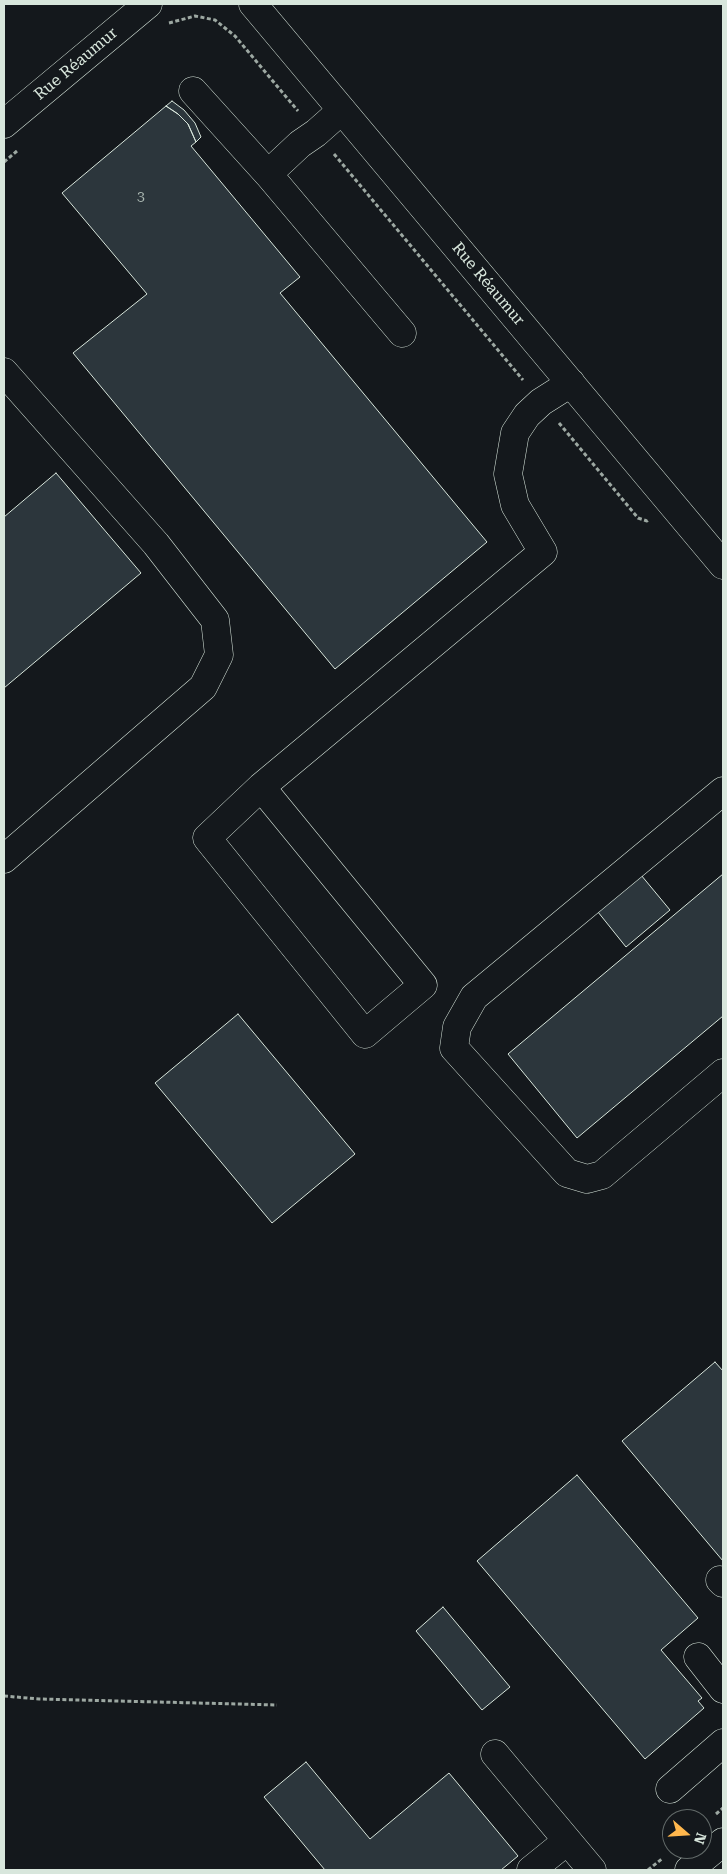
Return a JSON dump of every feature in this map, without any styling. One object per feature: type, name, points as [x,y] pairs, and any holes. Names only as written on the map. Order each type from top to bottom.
[{"type":"street","name":"Rue Réaumur","points":[[4,124],[148,4]]},
{"type":"street","name":"Rue Réaumur","points":[[252,4],[723,565]]},
{"type":"street","points":[[193,91],[268,174],[402,333]]},
{"type":"street","points":[[268,174],[300,144],[316,133],[342,110]]},
{"type":"street","points":[[4,859],[203,687],[219,655],[215,620],[156,544],[5,376]]},
{"type":"street","points":[[261,787],[423,985],[365,1034],[207,838],[261,787],[543,552],[515,505],[508,474],[515,433],[526,415],[541,402],[571,383]]},
{"type":"street","points":[[723,791],[474,996],[457,1027],[454,1048],[567,1173],[587,1179],[602,1175],[723,1073]]},
{"type":"street","points":[[698,1657],[723,1689]]},
{"type":"street","points":[[670,1789],[723,1743]]},
{"type":"street","points":[[495,1754],[592,1870]]},
{"type":"street","points":[[531,1870],[567,1841]]},
{"type":"street","points":[[689,1870],[723,1842]]},
{"type":"path","points":[[162,29],[169,23],[195,16],[215,20],[235,36],[638,518],[646,521],[670,502]]},
{"type":"path","points":[[4,162],[19,149]]},
{"type":"path","points":[[4,1696],[39,1699],[277,1705]]},
{"type":"building","points":[[172,101],[184,110],[195,123],[201,137],[196,142],[188,124],[166,106]]},
{"type":"building","points":[[166,106],[188,124],[196,142],[191,146],[300,277],[280,293],[487,542],[335,669],[73,353],[147,294],[62,193]]},
{"type":"building","points":[[56,473],[141,573],[4,688],[4,517]]},
{"type":"building","points":[[723,874],[723,1016],[577,1138],[508,1054]]},
{"type":"building","points":[[641,875],[670,910],[626,947],[598,912]]},
{"type":"building","points":[[238,1014],[355,1154],[272,1223],[155,1083]]},
{"type":"building","points":[[715,1362],[723,1371],[723,1561],[622,1441]]},
{"type":"building","points":[[577,1475],[698,1618],[661,1650],[702,1698],[698,1701],[704,1708],[645,1759],[477,1561]]},
{"type":"building","points":[[443,1607],[510,1687],[482,1710],[416,1631]]},
{"type":"building","points":[[306,1762],[370,1839],[449,1773],[518,1856],[501,1870],[325,1870],[264,1797]]}]
